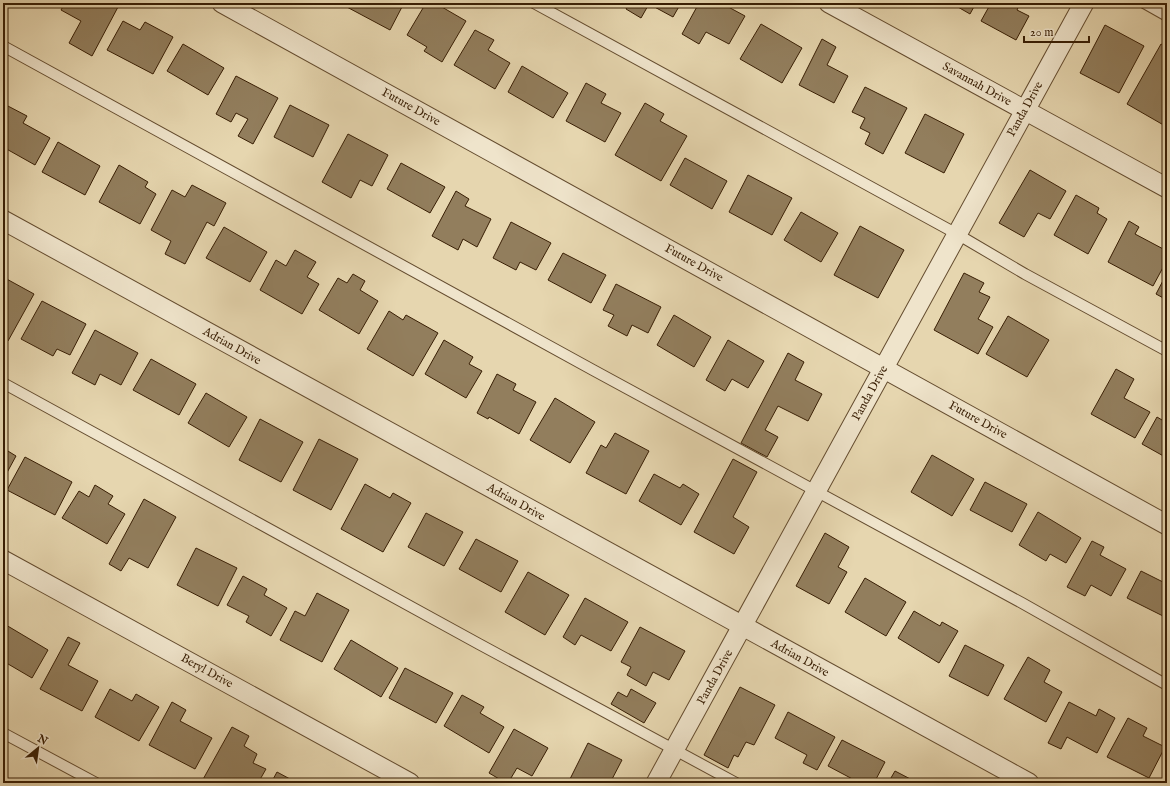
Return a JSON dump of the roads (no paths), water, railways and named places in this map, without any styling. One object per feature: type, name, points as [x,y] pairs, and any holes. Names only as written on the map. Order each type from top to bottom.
[{"type":"street","name":"Future Drive","points":[[222,3],[1167,525]]},
{"type":"street","name":"Savannah Drive","points":[[829,3],[1167,188]]},
{"type":"street","name":"Panda Drive","points":[[656,783],[1084,3]]},
{"type":"street","name":"Adrian Drive","points":[[3,220],[1029,783]]},
{"type":"street","name":"Beryl Drive","points":[[3,560],[410,783]]},
{"type":"lane","points":[[534,3],[957,234],[1025,274],[1167,351]]},
{"type":"lane","points":[[1144,3],[1167,16]]},
{"type":"lane","points":[[3,46],[593,370],[817,491],[1167,685]]},
{"type":"lane","points":[[3,383],[736,783]]},
{"type":"lane","points":[[3,733],[96,783]]}]
